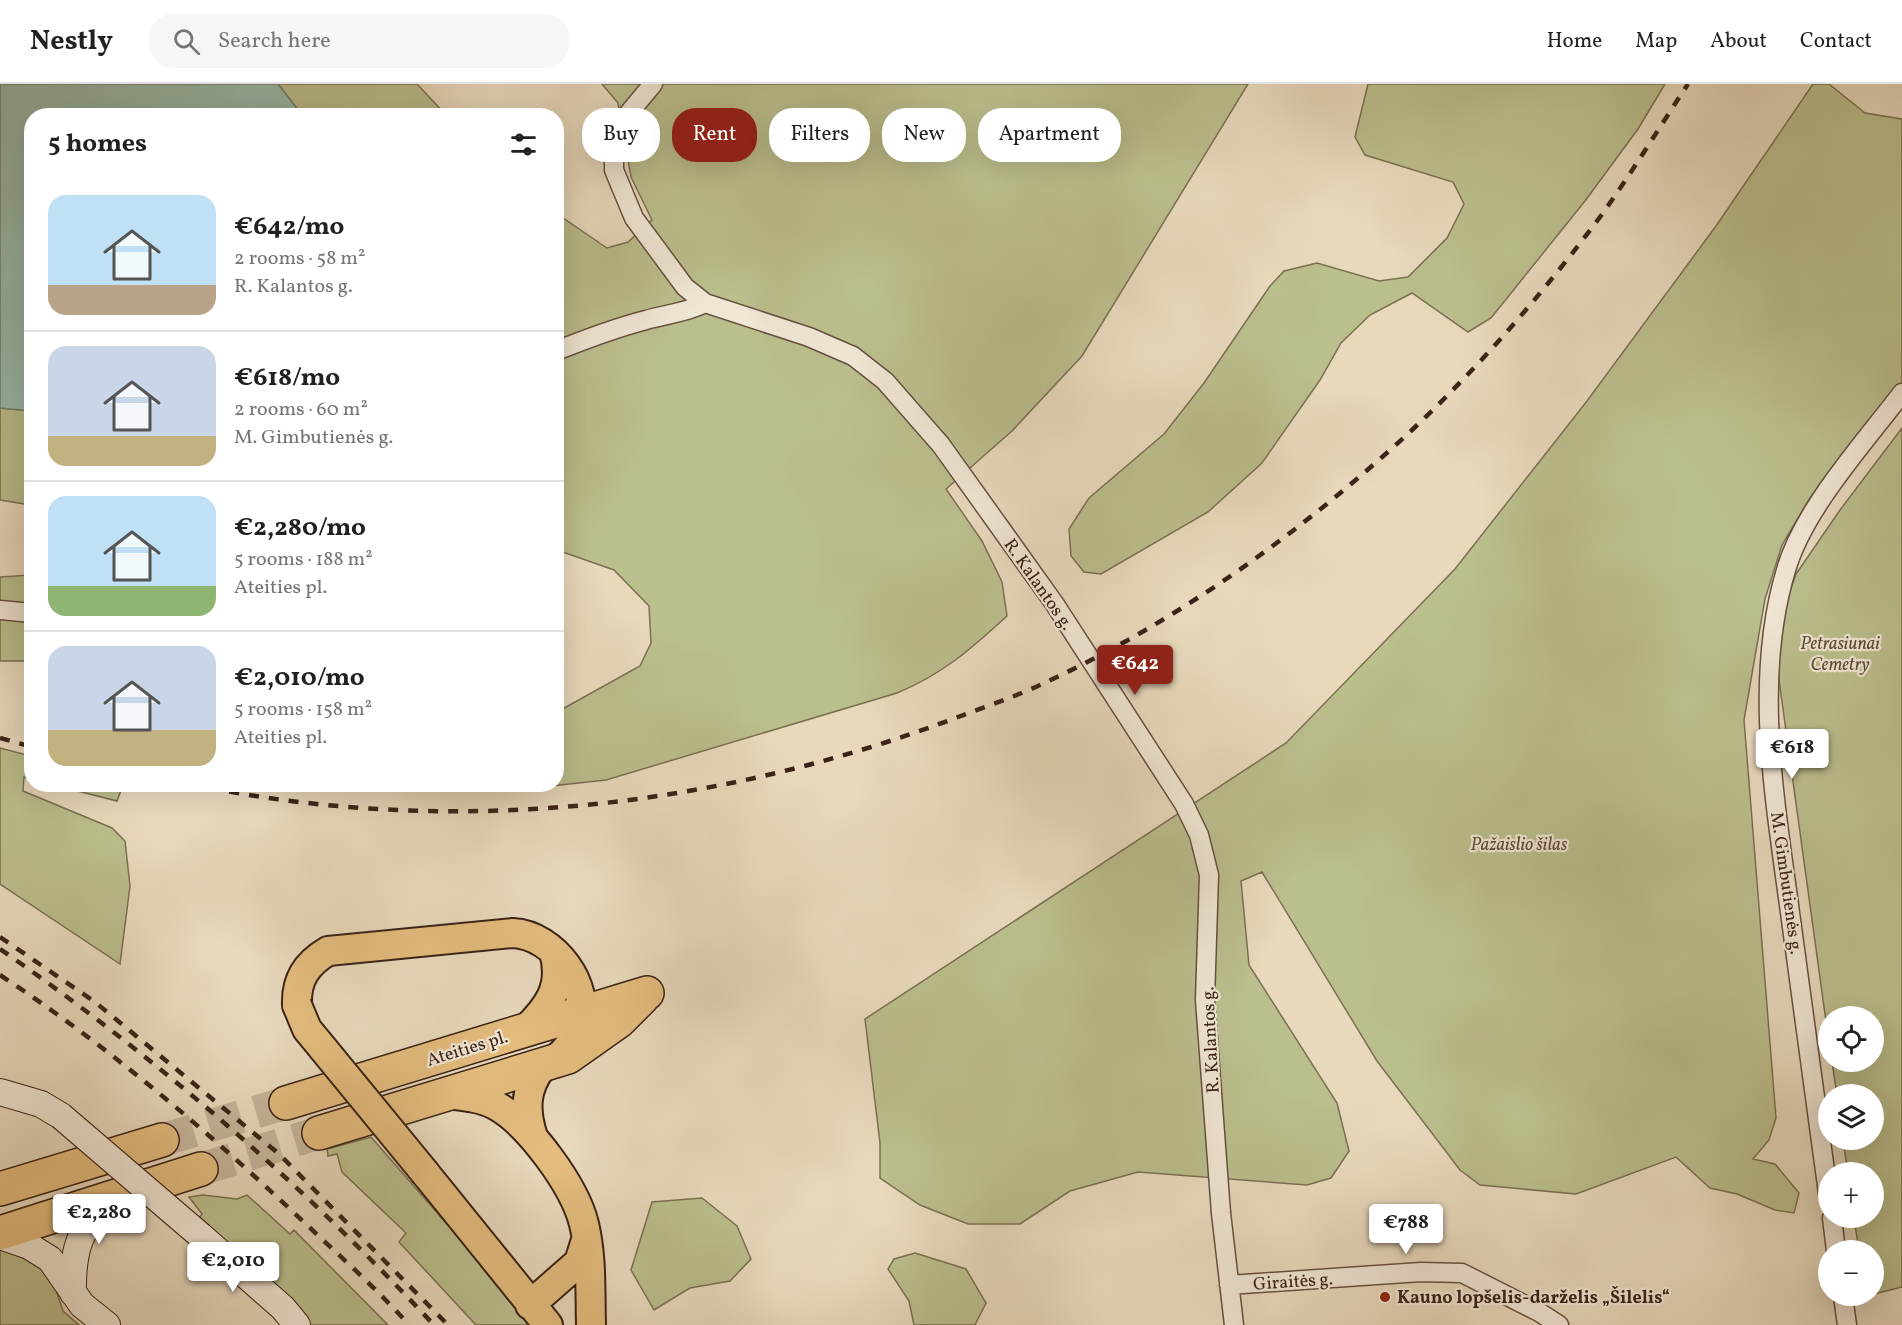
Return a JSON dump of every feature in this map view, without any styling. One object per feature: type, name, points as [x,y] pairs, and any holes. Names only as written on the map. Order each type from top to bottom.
[{"type":"highway","name":"Ateities pl.","points":[[286,1103],[647,993]]},
{"type":"highway","points":[[319,1133],[568,1057],[619,1021],[647,993]]},
{"type":"highway","points":[[0,1189],[162,1140]]},
{"type":"highway","points":[[0,1235],[117,1194],[201,1169]]},
{"type":"main road","points":[[532,1137],[525,1113],[526,1102],[543,1066],[559,1057],[571,1043],[579,1027],[581,1013],[581,1001],[573,978],[554,950],[536,937],[513,933],[341,949],[322,955],[307,967],[296,992],[297,1005],[307,1029],[539,1315],[579,1262],[587,1235]]},
{"type":"main road","points":[[524,1031],[543,1013],[555,993],[558,966],[554,950]]},
{"type":"main road","points":[[573,978],[593,991],[647,993]]},
{"type":"main road","points":[[0,1092],[41,1104],[61,1116],[284,1308],[297,1325]]},
{"type":"main road","points":[[446,1094],[472,1097],[494,1104],[532,1137],[577,1204],[587,1235],[591,1325]]},
{"type":"main road","points":[[73,1293],[72,1268],[79,1237],[92,1215],[117,1194]]},
{"type":"main road","points":[[0,1235],[40,1251],[50,1259],[73,1293],[93,1315],[107,1325]]},
{"type":"street","points":[[564,348],[647,319],[691,311],[705,303],[685,287],[634,218],[614,170],[614,143],[618,126],[653,84]]},
{"type":"street","name":"R. Kalantos g.","points":[[705,303],[809,337],[853,356],[885,381],[941,445],[1054,603],[1184,804],[1199,835],[1209,875],[1205,1000],[1234,1325]]},
{"type":"street","name":"M. Gimbutienės g.","points":[[1824,1162],[1777,815],[1769,728],[1769,645],[1786,568],[1802,531],[1902,393]]},
{"type":"street","points":[[0,610],[24,612]]},
{"type":"street","name":"Giraitės g.","points":[[1229,1285],[1421,1272],[1462,1273],[1539,1312],[1559,1325]]},
{"type":"street","points":[[1844,1306],[1846,1325]]},
{"type":"green space","points":[[278,84],[417,84],[439,108],[297,108]]},
{"type":"green space","points":[[602,84],[1248,84],[1082,356],[1012,431],[946,489],[982,541],[1002,582],[1007,616],[956,660],[929,678],[897,693],[606,780],[564,785],[564,708],[640,666],[651,643],[649,606],[614,570],[564,552],[564,219],[607,248],[628,242],[652,220],[631,177],[628,162],[660,162],[660,108],[619,108],[618,103]]},
{"type":"green space","points":[[1368,84],[1665,84],[1638,129],[1585,201],[1491,318],[1468,332],[1412,293],[1370,315],[1341,343],[1320,380],[1262,463],[1208,512],[1101,574],[1084,572],[1071,556],[1069,529],[1089,498],[1164,434],[1204,383],[1270,286],[1284,271],[1317,263],[1379,281],[1408,277],[1447,238],[1464,204],[1453,182],[1365,155],[1355,137]]},
{"type":"green space","name":"Pažaislio šilas","points":[[1813,84],[1829,84],[1865,113],[1902,119],[1902,396],[1855,440],[1810,498],[1782,545],[1765,599],[1744,720],[1776,1118],[1769,1140],[1753,1159],[1775,1164],[1799,1193],[1794,1213],[1775,1210],[1737,1194],[1710,1188],[1676,1157],[1576,1194],[1480,1185],[1460,1170],[1377,1061],[1262,872],[1241,881],[1249,965],[1337,1103],[1349,1151],[1331,1178],[1307,1185],[1138,1172],[1070,1191],[1020,1224],[968,1224],[920,1205],[880,1178],[880,1143],[865,1019],[1286,743],[1455,569],[1587,401],[1716,226]]},
{"type":"green space","points":[[0,408],[24,410],[24,504],[0,500]]},
{"type":"green space","name":"Petrasiunai Cemetry","points":[[1902,428],[1902,1287],[1884,1292],[1884,1240],[1857,1240],[1856,1228],[1884,1228],[1884,1162],[1846,1162],[1845,1150],[1884,1150],[1884,1084],[1835,1084],[1834,1072],[1884,1072],[1884,1006],[1824,1006],[1776,658],[1784,608],[1796,574],[1840,510]]},
{"type":"green space","points":[[24,575],[24,661],[0,661],[0,577]]},
{"type":"green space","points":[[0,748],[24,754],[24,792],[112,828],[125,841],[130,886],[120,964],[0,884]]},
{"type":"green space","points":[[82,792],[120,792],[117,801]]},
{"type":"green space","points":[[371,1137],[535,1325],[476,1325],[399,1242],[406,1233],[342,1172],[337,1154],[328,1156],[327,1149]]},
{"type":"green space","points":[[203,1195],[237,1199],[247,1195],[290,1234],[294,1230],[388,1325],[309,1325],[303,1315],[199,1218],[202,1214],[189,1197]]},
{"type":"green space","points":[[702,1198],[737,1226],[751,1259],[730,1281],[690,1288],[654,1310],[631,1270],[652,1202]]},
{"type":"green space","points":[[0,1246],[43,1267],[53,1281],[63,1311],[79,1325],[0,1325]]},
{"type":"green space","points":[[915,1253],[966,1269],[986,1303],[975,1325],[914,1325],[909,1301],[888,1269],[894,1259]]},
{"type":"shaded area","points":[[0,84],[278,84],[297,108],[24,108],[24,410],[0,408]]},
{"type":"tunnel","points":[[162,1140],[286,1103]]},
{"type":"tunnel","points":[[201,1169],[319,1133]]},
{"type":"railway","points":[[238,792],[287,800],[384,809],[481,811],[578,806],[675,793],[771,774],[865,749],[1010,698],[1040,685],[1140,633],[1189,604],[1236,572],[1327,504],[1412,430],[1487,354],[1557,273],[1634,168],[1688,84]]},
{"type":"railway","points":[[0,738],[24,745]]},
{"type":"railway","points":[[0,937],[95,1002],[279,1154],[448,1325]]},
{"type":"railway","points":[[0,949],[116,1034],[227,1125],[333,1222],[434,1325]]},
{"type":"railway","points":[[0,975],[81,1032],[198,1126],[347,1262],[409,1325]]},
{"type":"place","name":"Kauno lopšelis-darželis „Šilelis“","points":[[1385,1297]]}]
